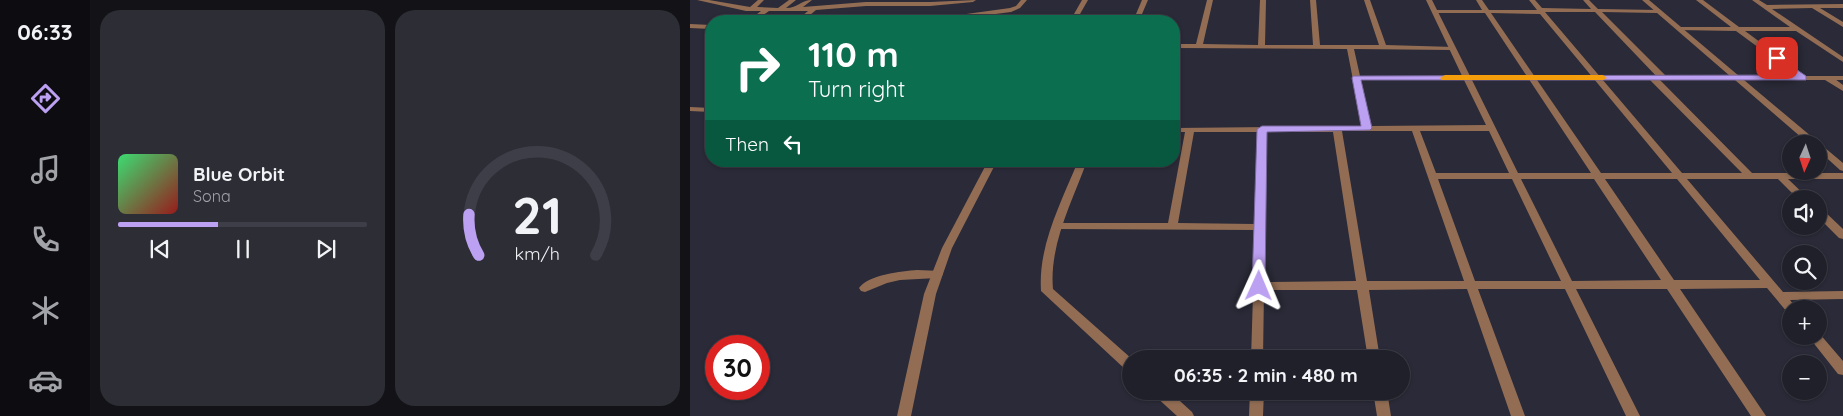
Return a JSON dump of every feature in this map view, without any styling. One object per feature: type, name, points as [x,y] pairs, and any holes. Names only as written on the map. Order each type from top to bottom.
[{"type":"street","points":[[700,0],[767,10],[814,9],[853,3],[936,4],[975,0],[974,15],[1011,10],[1018,7],[1024,0]]},
{"type":"street","points":[[752,9],[761,0]]},
{"type":"street","points":[[779,10],[793,0]]},
{"type":"street","points":[[794,10],[809,0]]},
{"type":"street","points":[[1076,15],[1085,0]]},
{"type":"street","points":[[1139,15],[1145,0]]},
{"type":"street","points":[[1200,46],[1210,0]]},
{"type":"street","points":[[1261,47],[1263,0]]},
{"type":"street","points":[[1313,0],[1318,47]]},
{"type":"street","points":[[1367,0],[1383,47]]},
{"type":"street","points":[[1429,0],[1632,416]]},
{"type":"street","points":[[1479,0],[1759,416]]},
{"type":"street","points":[[1532,0],[1783,300]]},
{"type":"street","points":[[1586,0],[1664,78]]},
{"type":"street","points":[[1645,0],[1804,135]]},
{"type":"street","points":[[1699,0],[1803,78]]},
{"type":"street","points":[[1755,0],[1843,60]]},
{"type":"street","points":[[1802,0],[1843,25]]},
{"type":"street","points":[[1765,7],[1843,6]]},
{"type":"street","points":[[806,15],[814,9]]},
{"type":"street","points":[[760,15],[767,10]]},
{"type":"street","points":[[1434,11],[1657,11]]},
{"type":"street","points":[[690,26],[705,26]]},
{"type":"street","points":[[1680,29],[1798,29]]},
{"type":"street","points":[[1180,46],[1452,48]]},
{"type":"street","points":[[1350,47],[1367,128]]},
{"type":"street","points":[[1356,78],[1843,78]]},
{"type":"street","points":[[1654,78],[1749,176]]},
{"type":"street","points":[[1828,78],[1843,89]]},
{"type":"street","points":[[690,109],[705,110]]},
{"type":"street","points":[[1336,128],[1372,350]]},
{"type":"street","points":[[1416,128],[1518,416]]},
{"type":"street","points":[[1180,130],[1491,128]]},
{"type":"street","points":[[1257,350],[1262,129]]},
{"type":"street","points":[[1172,227],[1190,130]]},
{"type":"street","points":[[1828,155],[1843,168]]},
{"type":"street","points":[[904,416],[930,294],[947,248],[990,167]]},
{"type":"street","points":[[1081,167],[1058,226],[1046,265],[1045,280],[1047,291],[1122,358]]},
{"type":"street","points":[[1779,175],[1795,190]]},
{"type":"street","points":[[1432,176],[1843,176]]},
{"type":"street","points":[[1827,220],[1843,235]]},
{"type":"street","points":[[1058,226],[1260,227]]},
{"type":"street","points":[[864,288],[885,278],[895,276],[937,274]]},
{"type":"street","points":[[1259,286],[1770,284]]},
{"type":"street","points":[[1780,296],[1843,295]]},
{"type":"street","points":[[1822,345],[1843,370]]},
{"type":"street","points":[[1169,400],[1187,416]]},
{"type":"street","points":[[1256,416],[1257,400]]},
{"type":"street","points":[[1381,400],[1384,416]]},
{"type":"slow traffic","points":[[1445,78],[1603,78]]},
{"type":"route","points":[[1259,286],[1262,129],[1367,128],[1356,78],[1803,78],[1777,58]]}]
